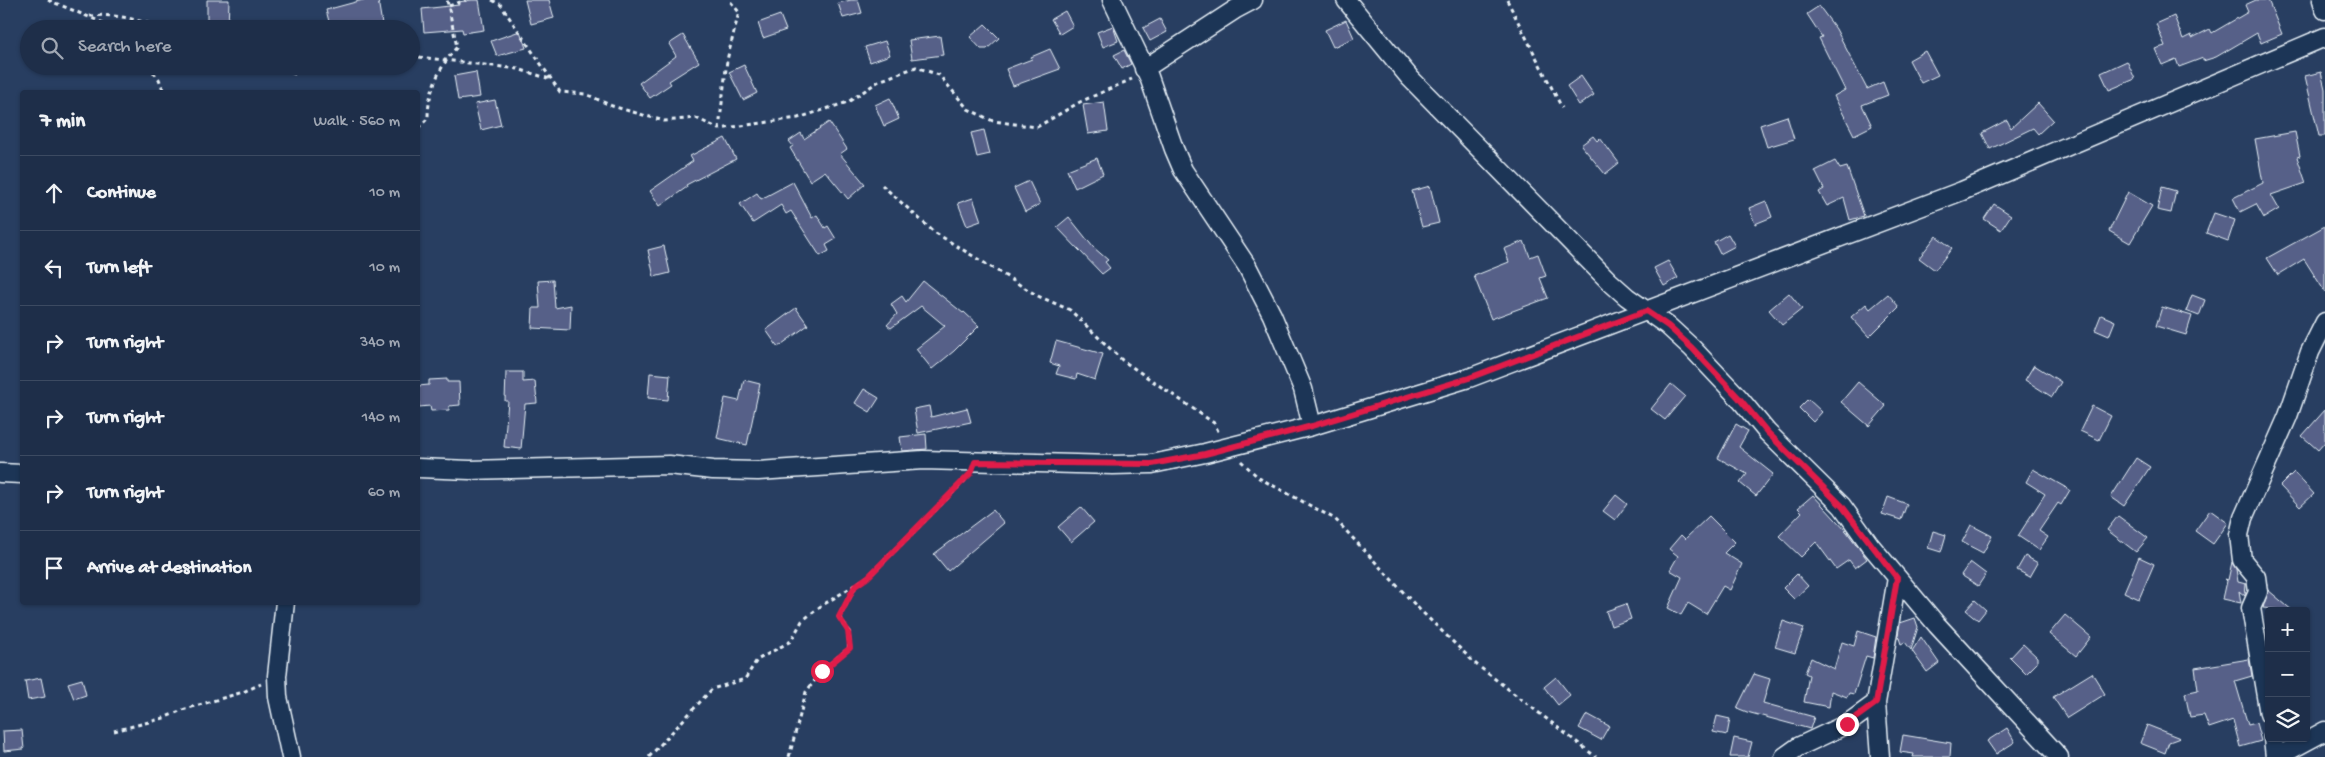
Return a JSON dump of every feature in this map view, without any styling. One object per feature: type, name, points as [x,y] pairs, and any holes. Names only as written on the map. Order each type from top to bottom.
[{"type":"street","points":[[1112,0],[1147,73],[1183,170],[1247,266],[1272,315],[1303,388],[1312,426]]},
{"type":"street","points":[[1147,73],[1236,8],[1253,0]]},
{"type":"street","points":[[1346,0],[1410,78],[1502,173],[1609,280],[1646,311],[1668,326],[1692,348],[1739,398],[1767,432],[1842,506],[1897,578],[1937,625],[2059,757]]},
{"type":"street","points":[[2322,0],[2325,10]]},
{"type":"street","points":[[420,468],[470,470],[669,465],[713,470],[758,470],[922,460],[1152,464],[1227,448],[1312,426],[1469,378],[1962,191],[2325,37]]},
{"type":"street","points":[[2266,697],[2251,608],[2258,592],[2256,577],[2242,560],[2239,535],[2243,518],[2288,416],[2310,352],[2325,322]]},
{"type":"street","points":[[0,473],[20,474]]},
{"type":"street","points":[[1880,757],[1876,703],[1897,578]]},
{"type":"street","points":[[285,605],[277,676],[280,712],[291,757]]},
{"type":"street","points":[[1784,757],[1804,744],[1847,724],[1876,703]]},
{"type":"street","points":[[2273,742],[2276,757],[2325,731]]},
{"type":"path","points":[[48,0],[99,20]]},
{"type":"path","points":[[420,126],[428,118],[428,106],[438,70],[457,47],[447,0]]},
{"type":"path","points":[[448,6],[466,0]]},
{"type":"path","points":[[492,0],[500,4],[560,92],[586,94],[612,106],[664,121],[696,118],[719,129],[798,118],[848,102],[879,82],[916,67],[939,75],[968,109],[993,121],[1037,127],[1080,102],[1147,73]]},
{"type":"path","points":[[719,129],[727,60],[739,12],[729,0]]},
{"type":"path","points":[[1507,0],[1562,108]]},
{"type":"path","points":[[90,16],[114,16],[130,20]]},
{"type":"path","points":[[420,57],[518,69],[551,79]]},
{"type":"path","points":[[156,75],[163,90]]},
{"type":"path","points":[[882,185],[934,232],[1038,296],[1070,310],[1122,360],[1214,424],[1227,448],[1259,478],[1335,519],[1419,609],[1477,665],[1596,757]]},
{"type":"path","points":[[649,757],[712,689],[745,679],[757,660],[791,641],[802,621],[820,606],[868,577],[948,499],[971,473],[975,462]]},
{"type":"path","points":[[789,757],[806,692],[822,671],[850,648],[848,631],[839,617],[855,586]]},
{"type":"path","points":[[114,731],[164,718],[182,710],[243,692],[277,676]]},
{"type":"building","points":[[207,0],[229,0],[228,20],[207,20]]},
{"type":"building","points":[[363,0],[378,0],[381,20],[329,20],[326,10]]},
{"type":"building","points":[[479,0],[484,30],[463,33],[462,29],[424,32],[422,9],[459,5],[458,2]]},
{"type":"building","points":[[525,0],[549,0],[554,18],[531,24]]},
{"type":"building","points":[[858,0],[862,13],[843,18],[838,3]]},
{"type":"building","points":[[2256,0],[2268,0],[2282,34],[2261,43],[2257,33],[2216,57],[2203,61],[2203,58],[2179,67],[2176,59],[2162,65],[2155,49],[2165,46],[2156,24],[2174,16],[2183,39],[2191,35],[2192,38],[2210,29],[2212,33],[2248,12],[2245,5]]},
{"type":"building","points":[[1819,6],[1836,29],[1867,89],[1883,82],[1888,95],[1862,105],[1872,126],[1854,135],[1834,96],[1845,90],[1819,38],[1822,37],[1807,14]]},
{"type":"building","points":[[1065,11],[1073,26],[1060,34],[1051,19]]},
{"type":"building","points":[[780,15],[786,30],[763,38],[758,23]]},
{"type":"building","points":[[1160,19],[1167,32],[1150,41],[1143,28]]},
{"type":"building","points":[[1346,20],[1354,38],[1333,47],[1325,30]]},
{"type":"building","points":[[985,24],[999,38],[987,49],[981,49],[970,37]]},
{"type":"building","points":[[1113,26],[1118,41],[1103,47],[1097,32]]},
{"type":"building","points":[[520,31],[526,48],[497,56],[491,41]]},
{"type":"building","points":[[683,35],[699,62],[669,81],[671,84],[650,98],[639,83],[676,56],[669,44]]},
{"type":"building","points":[[940,36],[943,55],[912,59],[909,40]]},
{"type":"building","points":[[885,41],[890,55],[870,62],[865,47]]},
{"type":"building","points":[[1050,49],[1060,69],[1013,86],[1006,69],[1032,59],[1031,57]]},
{"type":"building","points":[[1124,50],[1131,64],[1122,69],[1114,55]]},
{"type":"building","points":[[1925,51],[1938,75],[1921,83],[1909,60]]},
{"type":"building","points":[[2127,61],[2135,79],[2109,90],[2101,73]]},
{"type":"building","points":[[744,65],[757,93],[743,100],[729,72]]},
{"type":"building","points":[[476,72],[480,97],[458,100],[454,76]]},
{"type":"building","points":[[2321,72],[2325,89],[2325,136],[2319,136],[2305,76]]},
{"type":"building","points":[[1581,76],[1594,95],[1579,105],[1567,86]]},
{"type":"building","points":[[890,98],[899,119],[884,126],[875,105]]},
{"type":"building","points":[[495,100],[501,125],[481,130],[475,104]]},
{"type":"building","points":[[1104,102],[1108,131],[1088,134],[1083,105]]},
{"type":"building","points":[[2038,103],[2053,120],[2038,134],[2033,128],[1990,149],[1982,133],[2007,120],[2011,128]]},
{"type":"building","points":[[1787,116],[1794,139],[1767,147],[1760,125]]},
{"type":"building","points":[[829,122],[847,149],[840,154],[865,184],[848,199],[825,171],[810,181],[790,148],[793,146],[789,141],[801,133],[804,139]]},
{"type":"building","points":[[984,130],[990,154],[977,157],[971,133]]},
{"type":"building","points":[[2295,132],[2300,156],[2297,157],[2306,183],[2271,195],[2279,209],[2264,218],[2256,204],[2240,212],[2233,198],[2263,183],[2255,139]]},
{"type":"building","points":[[1593,136],[1597,141],[1600,138],[1619,163],[1605,174],[1581,145]]},
{"type":"building","points":[[725,138],[736,159],[686,185],[687,187],[660,206],[650,191],[693,161],[690,156]]},
{"type":"building","points":[[1097,158],[1103,174],[1075,188],[1067,170]]},
{"type":"building","points":[[1835,161],[1840,169],[1847,167],[1864,216],[1850,220],[1844,198],[1827,206],[1819,192],[1824,189],[1815,171]]},
{"type":"building","points":[[1029,181],[1040,204],[1025,212],[1014,188]]},
{"type":"building","points":[[793,182],[812,218],[817,215],[825,228],[828,226],[836,239],[826,245],[829,251],[820,256],[791,211],[786,214],[781,205],[753,223],[740,204],[757,193],[761,199]]},
{"type":"building","points":[[1430,186],[1439,223],[1422,227],[1412,191]]},
{"type":"building","points":[[2162,187],[2176,191],[2171,213],[2157,210]]},
{"type":"building","points":[[2128,192],[2152,206],[2130,243],[2109,231]]},
{"type":"building","points":[[973,198],[981,221],[967,226],[958,203]]},
{"type":"building","points":[[1766,201],[1772,217],[1755,224],[1749,208]]},
{"type":"building","points":[[1994,204],[2011,215],[2001,230],[1984,219]]},
{"type":"building","points":[[2214,213],[2235,220],[2228,241],[2206,233]]},
{"type":"building","points":[[1069,217],[1093,247],[1108,260],[1105,262],[1110,268],[1102,274],[1057,227]]},
{"type":"building","points":[[2325,226],[2325,292],[2304,259],[2278,275],[2267,258]]},
{"type":"building","points":[[1728,234],[1735,246],[1720,254],[1714,242]]},
{"type":"building","points":[[1936,236],[1952,248],[1935,270],[1919,258]]},
{"type":"building","points":[[1524,241],[1530,257],[1538,254],[1546,276],[1540,278],[1548,298],[1491,319],[1474,276],[1509,262],[1504,249]]},
{"type":"building","points":[[664,246],[670,273],[654,277],[648,250]]},
{"type":"building","points":[[1668,261],[1678,278],[1664,286],[1654,268]]},
{"type":"building","points":[[553,280],[555,308],[571,305],[570,330],[532,328],[533,308],[540,308],[538,281]]},
{"type":"building","points":[[923,281],[964,312],[979,326],[954,351],[932,369],[916,349],[945,326],[921,306],[891,328],[887,325],[897,314],[891,304],[902,296],[906,302]]},
{"type":"building","points":[[1789,293],[1802,309],[1782,325],[1769,310]]},
{"type":"building","points":[[1888,294],[1899,307],[1869,337],[1851,317],[1866,304],[1870,309]]},
{"type":"building","points":[[2192,295],[2205,300],[2199,316],[2186,311]]},
{"type":"building","points":[[2162,307],[2192,316],[2186,335],[2156,326]]},
{"type":"building","points":[[796,308],[808,325],[778,347],[766,330]]},
{"type":"building","points":[[2101,315],[2115,321],[2109,336],[2095,330]]},
{"type":"building","points":[[1056,341],[1103,354],[1095,380],[1077,374],[1076,379],[1056,374],[1059,366],[1050,363]]},
{"type":"building","points":[[2034,365],[2061,382],[2052,397],[2025,380]]},
{"type":"building","points":[[506,372],[523,372],[523,382],[535,381],[537,403],[525,404],[521,449],[504,447],[508,401],[505,401]]},
{"type":"building","points":[[650,373],[670,375],[668,400],[648,398]]},
{"type":"building","points":[[447,379],[447,382],[459,382],[460,405],[449,406],[449,410],[431,411],[430,406],[420,407],[420,386],[429,385],[429,380]]},
{"type":"building","points":[[744,380],[760,384],[747,445],[717,438],[725,398],[739,401]]},
{"type":"building","points":[[1858,382],[1886,406],[1869,426],[1841,402]]},
{"type":"building","points":[[1671,384],[1685,396],[1665,420],[1651,409]]},
{"type":"building","points":[[864,389],[879,398],[870,412],[855,403]]},
{"type":"building","points":[[1808,399],[1822,412],[1813,422],[1799,408]]},
{"type":"building","points":[[929,406],[931,417],[967,408],[971,422],[918,433],[914,409]]},
{"type":"building","points":[[2092,406],[2111,416],[2099,440],[2080,431]]},
{"type":"building","points":[[2325,410],[2325,442],[2318,450],[2302,436]]},
{"type":"building","points":[[1736,424],[1748,431],[1739,447],[1773,474],[1756,496],[1740,483],[1747,474],[1718,458]]},
{"type":"building","points":[[926,434],[927,449],[902,451],[900,437]]},
{"type":"building","points":[[2136,458],[2150,467],[2124,506],[2111,497]]},
{"type":"building","points":[[2033,469],[2070,490],[2061,505],[2058,503],[2039,531],[2048,537],[2039,550],[2018,536],[2045,494],[2026,482]]},
{"type":"building","points":[[2294,472],[2314,494],[2300,507],[2280,486]]},
{"type":"building","points":[[1616,495],[1627,504],[1615,520],[1603,511]]},
{"type":"building","points":[[1813,495],[1847,532],[1867,559],[1855,568],[1849,560],[1836,569],[1816,542],[1801,557],[1779,536],[1802,512],[1798,508]]},
{"type":"building","points":[[1888,497],[1907,504],[1901,520],[1882,514]]},
{"type":"building","points":[[1081,507],[1094,522],[1071,542],[1058,527]]},
{"type":"building","points":[[993,510],[1004,523],[948,571],[934,554]]},
{"type":"building","points":[[2210,510],[2228,523],[2213,544],[2195,531]]},
{"type":"building","points":[[1709,516],[1735,542],[1724,553],[1742,564],[1730,590],[1723,586],[1706,614],[1688,603],[1681,615],[1668,608],[1682,577],[1670,570],[1678,556],[1669,549],[1681,535],[1685,539]]},
{"type":"building","points":[[2118,516],[2148,538],[2136,552],[2107,530]]},
{"type":"building","points":[[1971,525],[1992,536],[1983,553],[1962,542]]},
{"type":"building","points":[[1933,531],[1946,535],[1941,552],[1928,548]]},
{"type":"building","points":[[2025,556],[2038,563],[2030,577],[2017,570]]},
{"type":"building","points":[[2139,557],[2154,564],[2139,599],[2124,592]]},
{"type":"building","points":[[1970,562],[1986,574],[1978,586],[1961,575]]},
{"type":"building","points":[[2232,562],[2236,569],[2238,582],[2246,584],[2245,596],[2239,591],[2241,603],[2223,599],[2227,581],[2225,579],[2228,580]]},
{"type":"building","points":[[1797,574],[1808,586],[1794,599],[1783,588]]},
{"type":"building","points":[[2268,590],[2288,607],[2265,607],[2263,608]]},
{"type":"building","points":[[1975,600],[1986,610],[1978,620],[1966,610]]},
{"type":"building","points":[[1626,604],[1631,619],[1611,626],[1606,611]]},
{"type":"building","points":[[2065,615],[2091,637],[2076,656],[2049,634]]},
{"type":"building","points":[[1915,618],[1918,627],[1911,650],[1905,642],[1901,644],[1898,635],[1900,623]]},
{"type":"building","points":[[1783,621],[1804,628],[1795,653],[1775,647]]},
{"type":"building","points":[[1858,631],[1876,637],[1873,658],[1866,656],[1854,694],[1849,693],[1847,697],[1831,691],[1829,707],[1804,702],[1809,675],[1805,673],[1811,658],[1834,669],[1842,642],[1854,646]]},
{"type":"building","points":[[1921,637],[1939,663],[1927,672],[1912,651]]},
{"type":"building","points":[[2023,644],[2037,657],[2037,663],[2026,674],[2010,658]]},
{"type":"building","points":[[2249,659],[2252,676],[2235,681],[2248,725],[2256,723],[2261,741],[2240,747],[2233,720],[2209,728],[2204,715],[2190,717],[2185,693],[2198,690],[2195,668]]},
{"type":"building","points":[[2092,673],[2105,694],[2067,718],[2053,697]]},
{"type":"building","points":[[1754,674],[1770,679],[1763,703],[1814,717],[1810,729],[1737,708]]},
{"type":"building","points":[[1556,677],[1570,695],[1558,705],[1544,687]]},
{"type":"building","points":[[41,678],[45,697],[28,700],[25,681]]},
{"type":"building","points":[[82,679],[86,695],[74,699],[68,683]]},
{"type":"building","points":[[1587,714],[1609,726],[1601,740],[1579,728]]},
{"type":"building","points":[[1717,716],[1730,719],[1727,735],[1713,732]]},
{"type":"building","points":[[2147,725],[2180,738],[2169,742],[2165,753],[2140,743]]},
{"type":"building","points":[[2007,728],[2015,742],[1996,754],[1987,741]]},
{"type":"building","points":[[22,730],[24,749],[4,751],[3,731]]},
{"type":"building","points":[[1903,735],[1951,743],[1950,757],[1913,757],[1914,754],[1900,752]]},
{"type":"building","points":[[1734,738],[1752,742],[1748,757],[1730,757]]},
{"type":"route","points":[[822,671],[850,648],[848,631],[839,617],[855,586],[868,577],[948,499],[971,473],[975,462],[1152,464],[1205,454],[1312,426],[1469,378],[1519,357],[1646,311],[1668,326],[1692,348],[1739,398],[1767,432],[1842,506],[1897,578],[1876,703],[1847,724]]}]
